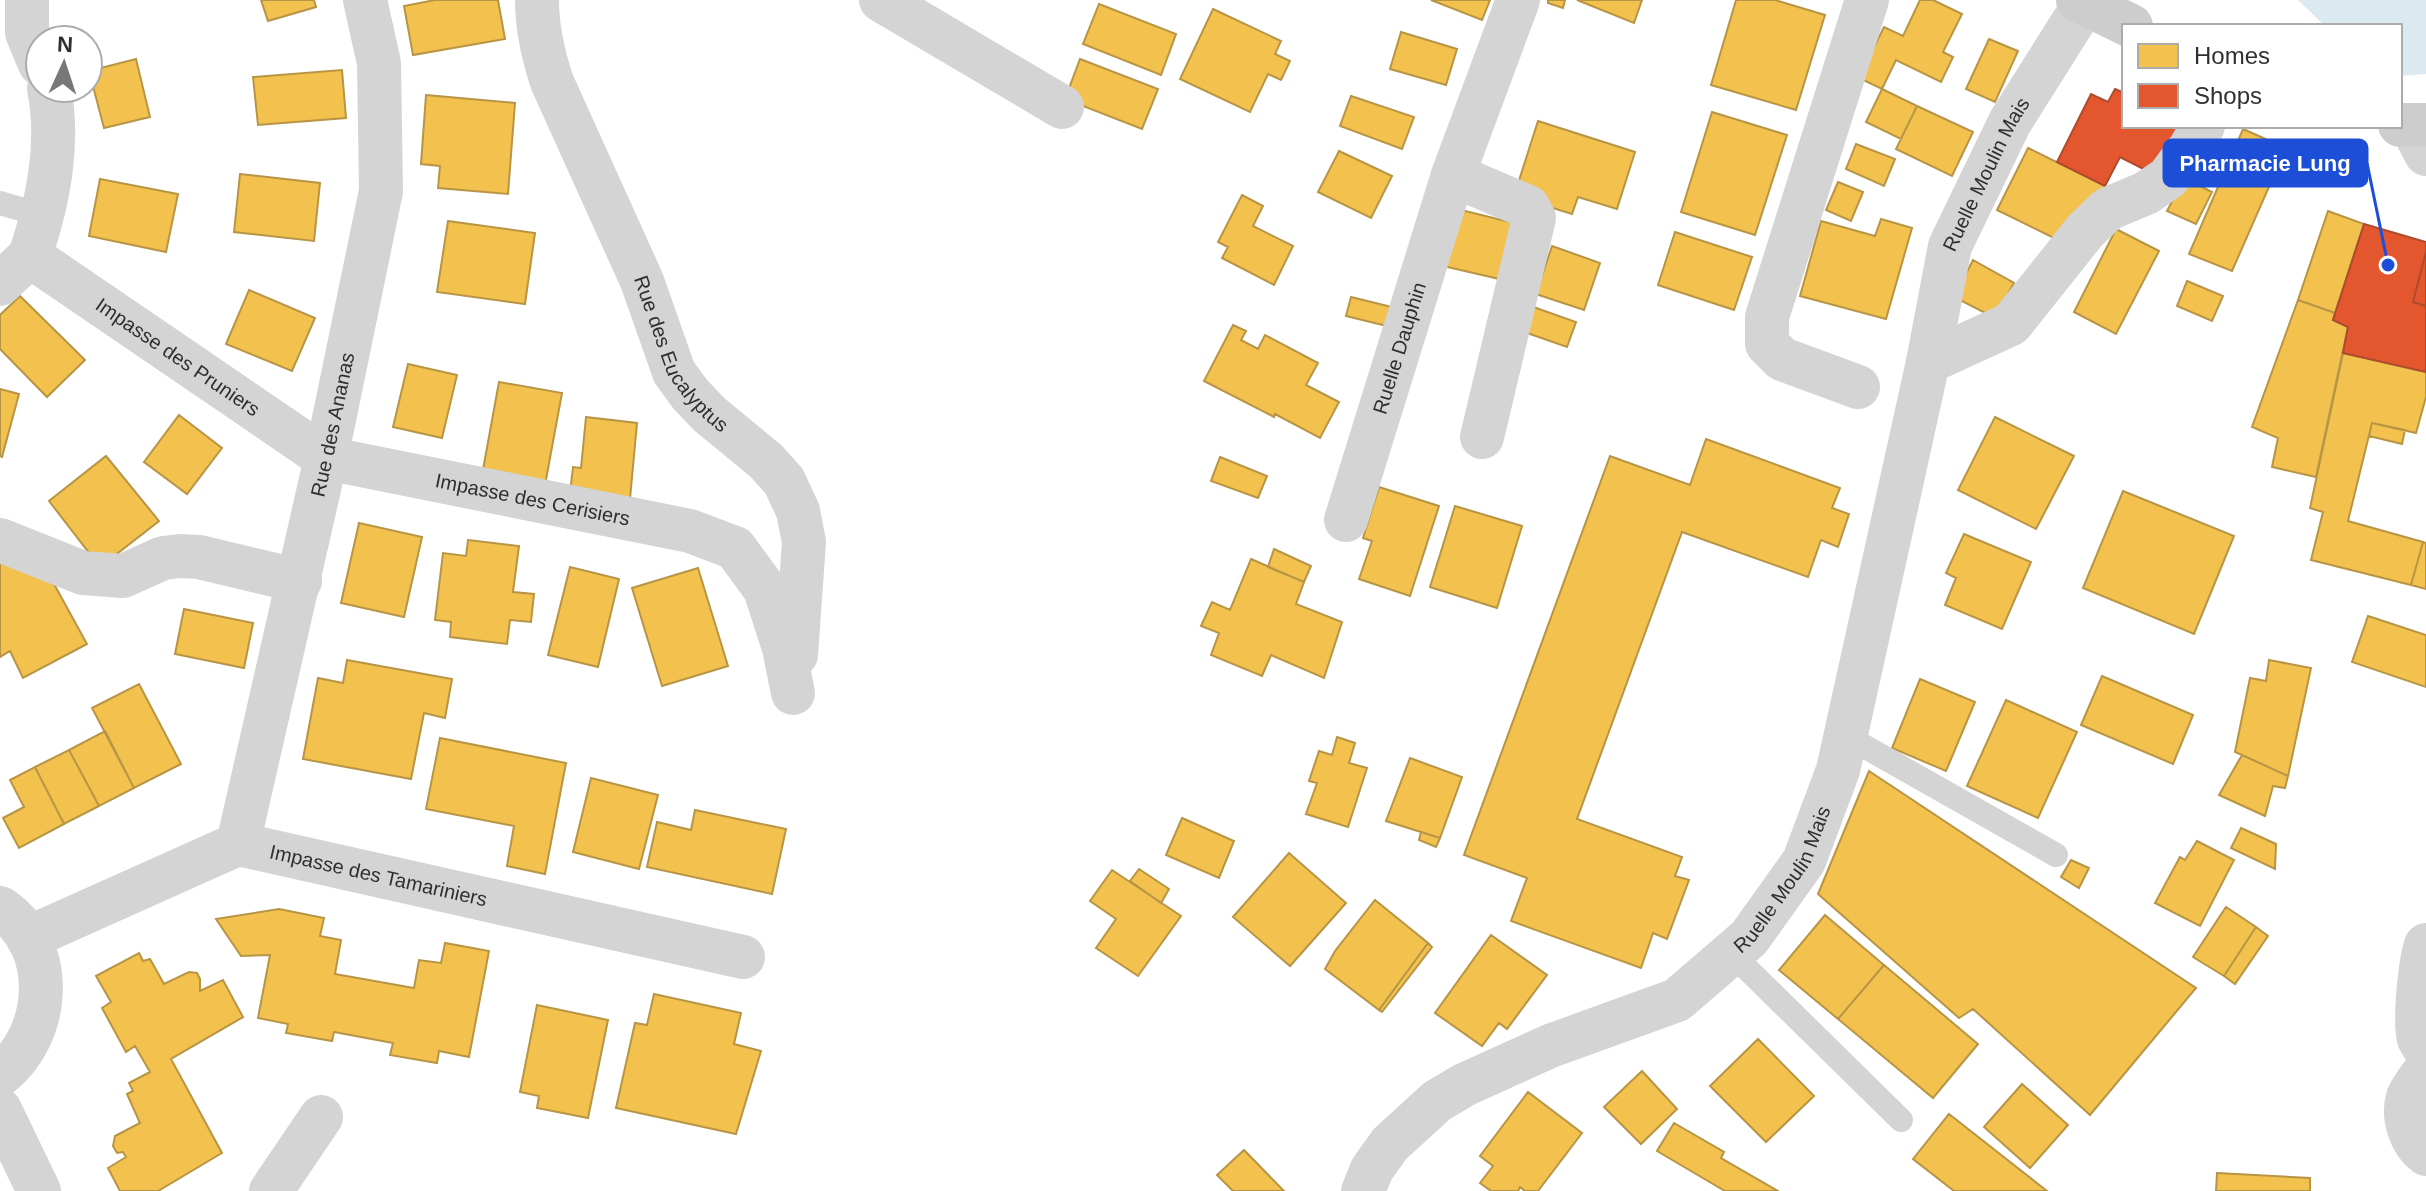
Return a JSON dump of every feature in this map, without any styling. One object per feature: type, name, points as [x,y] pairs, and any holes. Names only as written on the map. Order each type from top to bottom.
[{"type":"main road","points":[[2082,2],[2127,24]]},
{"type":"street","points":[[27,0],[27,24]]},
{"type":"street","name":"Rue des Ananas","points":[[238,844],[300,581],[381,191],[379,63],[365,0]]},
{"type":"street","name":"Rue des Eucalyptus","points":[[537,0],[539,33],[552,82],[642,281],[674,372],[709,414],[766,461],[784,481],[798,511],[804,542],[793,693],[784,648],[765,589],[735,548]]},
{"type":"street","points":[[881,0],[1062,107]]},
{"type":"street","name":"Ruelle Dauphin","points":[[1346,520],[1453,175],[1518,0]]},
{"type":"street","points":[[1858,387],[1782,359],[1767,344],[1767,317],[1867,0]]},
{"type":"street","name":"Ruelle Moulin Mais","points":[[1363,1191],[1372,1169],[1390,1144],[1437,1101],[1464,1085],[1550,1046],[1677,1000],[1749,938],[1804,861],[1838,770],[1928,362],[1950,246],[2010,122],[2082,2]]},
{"type":"street","points":[[25,252],[54,141],[52,104]]},
{"type":"street","points":[[1928,362],[2011,324],[2085,231],[2108,209],[2146,193],[2168,178],[2202,128]]},
{"type":"street","points":[[1453,175],[1528,207],[1534,218],[1482,437]]},
{"type":"street","name":"Impasse des Pruniers","points":[[25,252],[326,458]]},
{"type":"street","name":"Impasse des Cerisiers","points":[[326,458],[690,531],[735,548]]},
{"type":"street","points":[[0,540],[83,573],[123,576],[163,558],[180,556],[199,557],[300,581]]},
{"type":"street","points":[[0,1075],[15,1063],[33,1035],[41,1003],[40,970],[14,923],[238,844]]},
{"type":"street","name":"Impasse des Tamariniers","points":[[238,844],[743,957]]},
{"type":"street","points":[[2426,945],[2421,958],[2418,999],[2419,1038],[2426,1051]]},
{"type":"street","points":[[2426,1070],[2409,1094],[2406,1109],[2409,1131],[2418,1148],[2426,1154]]},
{"type":"street","points":[[0,1110],[39,1191]]},
{"type":"street","points":[[271,1191],[321,1117]]},
{"type":"lane","points":[[0,203],[25,252]]},
{"type":"lane","points":[[1846,736],[2056,855]]},
{"type":"lane","points":[[1732,954],[1901,1120]]},
{"type":"shaded area","points":[[2298,0],[2426,0],[2426,113],[2402,95],[2402,24],[2323,24]]},
{"type":"pier","points":[[2426,74],[2426,117],[2402,99],[2402,76]]},
{"type":"building: Homes","points":[[261,0],[314,0],[316,7],[268,21]]},
{"type":"building: Homes","points":[[435,0],[498,0],[505,39],[413,55],[404,6]]},
{"type":"building: Homes","points":[[1431,0],[1490,0],[1482,20]]},
{"type":"building: Homes","points":[[1548,0],[1565,0],[1563,8],[1548,3]]},
{"type":"building: Homes","points":[[1577,0],[1642,0],[1634,23]]},
{"type":"building: Homes","points":[[1736,0],[1775,0],[1825,15],[1796,110],[1711,85]]},
{"type":"building: Homes","points":[[1920,0],[1933,0],[1962,14],[1943,52],[1953,57],[1941,82],[1896,60],[1882,89],[1859,78],[1884,27],[1903,36]]},
{"type":"building: Homes","points":[[1099,4],[1176,34],[1161,75],[1083,44]]},
{"type":"building: Homes","points":[[1213,9],[1281,41],[1275,54],[1290,61],[1281,80],[1268,74],[1250,112],[1180,79]]},
{"type":"building: Homes","points":[[1401,32],[1457,49],[1446,85],[1390,69]]},
{"type":"building: Homes","points":[[1989,39],[2018,51],[1995,102],[1966,89]]},
{"type":"building: Homes","points":[[136,59],[150,117],[104,128],[98,104],[104,104],[104,67]]},
{"type":"building: Homes","points":[[1080,59],[1158,89],[1142,129],[1065,99]]},
{"type":"building: Homes","points":[[342,70],[346,118],[258,125],[253,77]]},
{"type":"building: Homes","points":[[1882,89],[1917,106],[1901,139],[1866,122]]},
{"type":"building: Homes","points":[[426,95],[515,103],[508,194],[438,188],[440,166],[421,164]]},
{"type":"building: Homes","points":[[1351,96],[1414,117],[1402,149],[1340,126]]},
{"type":"building: Homes","points":[[1917,106],[1973,132],[1952,176],[1896,149]]},
{"type":"building: Homes","points":[[1712,112],[1787,135],[1755,235],[1681,212]]},
{"type":"building: Homes","points":[[1538,121],[1635,152],[1617,209],[1578,197],[1572,214],[1514,196]]},
{"type":"building: Homes","points":[[2243,129],[2286,148],[2232,271],[2189,254]]},
{"type":"building: Homes","points":[[1856,144],[1895,159],[1884,186],[1846,169]]},
{"type":"building: Homes","points":[[2028,148],[2105,186],[2095,206],[2064,243],[1997,210]]},
{"type":"building: Homes","points":[[1339,151],[1392,176],[1371,218],[1318,192]]},
{"type":"building: Homes","points":[[240,174],[320,183],[314,241],[234,232]]},
{"type":"building: Homes","points":[[2184,178],[2212,192],[2196,224],[2167,211]]},
{"type":"building: Homes","points":[[100,179],[178,194],[166,252],[89,236]]},
{"type":"building: Homes","points":[[1838,182],[1863,192],[1851,221],[1826,210]]},
{"type":"building: Homes","points":[[1242,195],[1263,206],[1253,226],[1293,246],[1274,285],[1222,258],[1228,247],[1218,242]]},
{"type":"building: Homes","points":[[1457,209],[1522,225],[1508,281],[1443,266]]},
{"type":"building: Homes","points":[[2328,211],[2364,224],[2335,313],[2298,300]]},
{"type":"building: Homes","points":[[1881,219],[1912,228],[1886,319],[1800,296],[1821,221],[1875,236]]},
{"type":"building: Homes","points":[[448,221],[535,233],[525,304],[437,292]]},
{"type":"building: Homes","points":[[2116,229],[2159,251],[2116,334],[2074,312]]},
{"type":"building: Homes","points":[[1675,232],[1752,257],[1734,310],[1658,285]]},
{"type":"building: Homes","points":[[1552,246],[1600,263],[1584,310],[1536,294]]},
{"type":"building: Homes","points":[[1973,260],[2014,283],[1995,318],[1954,297]]},
{"type":"building: Homes","points":[[2187,281],[2223,296],[2212,321],[2177,306]]},
{"type":"building: Homes","points":[[249,290],[315,318],[292,371],[226,344]]},
{"type":"building: Homes","points":[[20,296],[85,360],[47,397],[0,349],[0,315]]},
{"type":"building: Homes","points":[[1351,297],[1400,309],[1395,328],[1346,316]]},
{"type":"building: Homes","points":[[2298,300],[2335,313],[2333,320],[2348,327],[2316,477],[2272,467],[2278,438],[2252,427]]},
{"type":"building: Homes","points":[[1525,304],[1576,322],[1567,347],[1516,329]]},
{"type":"building: Homes","points":[[1233,325],[1246,331],[1241,340],[1258,349],[1265,335],[1318,363],[1306,385],[1339,402],[1320,438],[1204,381]]},
{"type":"building: Homes","points":[[2343,353],[2426,372],[2426,397],[2416,433],[2372,423],[2348,521],[2423,542],[2411,585],[2311,560],[2323,512],[2310,508]]},
{"type":"building: Homes","points":[[408,364],[457,375],[442,438],[393,427]]},
{"type":"building: Homes","points":[[499,382],[562,393],[545,485],[482,475]]},
{"type":"building: Homes","points":[[0,389],[19,394],[2,457],[0,456]]},
{"type":"building: Homes","points":[[179,415],[222,448],[187,494],[144,462]]},
{"type":"building: Homes","points":[[586,417],[637,423],[630,499],[570,493],[573,467],[581,468]]},
{"type":"building: Homes","points":[[1995,417],[2074,456],[2036,529],[1958,490]]},
{"type":"building: Homes","points":[[2372,423],[2405,430],[2402,444],[2369,436]]},
{"type":"building: Homes","points":[[1706,439],[1840,488],[1832,508],[1849,514],[1838,547],[1821,540],[1808,577],[1682,532],[1577,819],[1682,857],[1675,876],[1689,880],[1667,939],[1653,933],[1641,968],[1511,921],[1527,878],[1464,855],[1610,456],[1690,485]]},
{"type":"building: Homes","points":[[106,456],[159,521],[100,567],[49,501]]},
{"type":"building: Homes","points":[[1220,457],[1267,476],[1258,498],[1211,481]]},
{"type":"building: Homes","points":[[1379,487],[1439,506],[1410,596],[1359,579],[1372,541],[1363,538]]},
{"type":"building: Homes","points":[[2123,491],[2234,536],[2194,634],[2083,588]]},
{"type":"building: Homes","points":[[1455,506],[1522,526],[1497,608],[1430,587]]},
{"type":"building: Homes","points":[[359,523],[422,537],[404,617],[341,603]]},
{"type":"building: Homes","points":[[1964,534],[2031,562],[2002,629],[1945,605],[1956,578],[1946,573]]},
{"type":"building: Homes","points":[[468,540],[519,546],[513,592],[534,594],[531,622],[510,620],[507,644],[450,637],[451,622],[435,620],[443,553],[466,556]]},
{"type":"building: Homes","points":[[2423,542],[2426,543],[2426,589],[2411,585]]},
{"type":"building: Homes","points":[[0,549],[48,573],[87,644],[23,678],[10,651],[0,657]]},
{"type":"building: Homes","points":[[1274,549],[1311,566],[1304,582],[1268,567]]},
{"type":"building: Homes","points":[[1251,559],[1304,582],[1296,604],[1342,622],[1324,678],[1271,655],[1262,676],[1211,655],[1219,633],[1201,626],[1212,602],[1230,610]]},
{"type":"building: Homes","points":[[570,567],[619,579],[598,667],[548,655]]},
{"type":"building: Homes","points":[[698,568],[728,666],[662,686],[632,588]]},
{"type":"building: Homes","points":[[184,609],[253,623],[244,668],[175,654]]},
{"type":"building: Homes","points":[[2368,616],[2426,635],[2426,687],[2352,662]]},
{"type":"building: Homes","points":[[347,660],[452,679],[445,718],[424,713],[411,779],[303,759],[318,678],[343,683]]},
{"type":"building: Homes","points":[[2269,660],[2311,668],[2288,776],[2235,752],[2250,678],[2266,681]]},
{"type":"building: Homes","points":[[2102,676],[2193,715],[2173,764],[2081,725]]},
{"type":"building: Homes","points":[[1920,679],[1975,702],[1946,771],[1892,748]]},
{"type":"building: Homes","points":[[139,684],[181,764],[134,788],[92,708]]},
{"type":"building: Homes","points":[[2006,700],[2077,732],[2038,818],[1967,786]]},
{"type":"building: Homes","points":[[105,731],[134,788],[99,806],[69,750]]},
{"type":"building: Homes","points":[[1337,737],[1355,743],[1349,763],[1367,768],[1348,827],[1306,814],[1317,783],[1309,781],[1319,751],[1332,755]]},
{"type":"building: Homes","points":[[440,738],[566,763],[545,874],[507,866],[514,826],[426,809]]},
{"type":"building: Homes","points":[[69,750],[99,806],[64,824],[35,767]]},
{"type":"building: Homes","points":[[2242,755],[2288,776],[2285,788],[2273,786],[2265,816],[2219,795]]},
{"type":"building: Homes","points":[[1410,758],[1462,777],[1440,838],[1386,821]]},
{"type":"building: Homes","points":[[35,767],[64,824],[19,848],[3,818],[24,807],[10,780]]},
{"type":"building: Homes","points":[[1869,771],[2196,988],[2090,1115],[1973,1009],[1959,1018],[1818,894]]},
{"type":"building: Homes","points":[[591,778],[658,795],[639,869],[573,852]]},
{"type":"building: Homes","points":[[695,810],[786,829],[772,894],[647,867],[657,822],[691,830]]},
{"type":"building: Homes","points":[[1182,818],[1234,841],[1219,878],[1166,855]]},
{"type":"building: Homes","points":[[2241,828],[2276,844],[2275,869],[2231,848]]},
{"type":"building: Homes","points":[[1421,832],[1440,838],[1436,847],[1419,840]]},
{"type":"building: Homes","points":[[2197,841],[2234,860],[2200,926],[2155,903],[2180,857],[2185,860]]},
{"type":"building: Homes","points":[[1289,853],[1346,903],[1290,966],[1233,917]]},
{"type":"building: Homes","points":[[2071,860],[2089,868],[2079,888],[2061,877]]},
{"type":"building: Homes","points":[[1139,869],[1169,889],[1161,903],[1130,881]]},
{"type":"building: Homes","points":[[1112,870],[1181,916],[1138,976],[1096,948],[1116,919],[1090,901]]},
{"type":"building: Homes","points":[[1375,900],[1428,943],[1379,1010],[1325,969],[1335,951]]},
{"type":"building: Homes","points":[[2226,907],[2256,927],[2224,976],[2193,957]]},
{"type":"building: Homes","points":[[279,909],[324,918],[320,936],[341,940],[335,974],[414,988],[419,960],[441,963],[445,943],[489,951],[469,1057],[439,1051],[437,1063],[390,1055],[393,1043],[334,1032],[332,1041],[286,1033],[288,1024],[258,1018],[270,955],[241,956],[216,919]]},
{"type":"building: Homes","points":[[1825,915],[1884,965],[1838,1019],[1779,970]]},
{"type":"building: Homes","points":[[2256,927],[2268,936],[2235,984],[2224,976]]},
{"type":"building: Homes","points":[[1491,935],[1547,975],[1507,1029],[1499,1023],[1482,1046],[1435,1013]]},
{"type":"building: Homes","points":[[1428,943],[1432,947],[1382,1012],[1379,1010]]},
{"type":"building: Homes","points":[[139,953],[143,961],[150,959],[164,984],[189,972],[197,973],[200,991],[223,980],[243,1017],[171,1059],[222,1153],[158,1191],[120,1191],[108,1168],[126,1157],[123,1152],[117,1153],[113,1146],[115,1136],[140,1123],[127,1094],[133,1091],[129,1083],[150,1072],[135,1046],[126,1052],[102,1008],[111,1002],[96,976]]},
{"type":"building: Homes","points":[[1884,965],[1978,1044],[1933,1098],[1838,1019]]},
{"type":"building: Homes","points":[[654,994],[741,1013],[734,1044],[761,1051],[736,1134],[616,1108],[635,1023],[647,1025]]},
{"type":"building: Homes","points":[[537,1005],[608,1020],[588,1118],[537,1108],[539,1096],[520,1092]]},
{"type":"building: Homes","points":[[1758,1039],[1814,1096],[1766,1142],[1710,1086]]},
{"type":"building: Homes","points":[[1642,1071],[1677,1109],[1641,1144],[1604,1107]]},
{"type":"building: Homes","points":[[2022,1084],[2068,1125],[2030,1168],[1984,1127]]},
{"type":"building: Homes","points":[[1528,1092],[1582,1133],[1538,1191],[1525,1191],[1520,1187],[1518,1191],[1491,1191],[1480,1183],[1493,1166],[1480,1156]]},
{"type":"building: Homes","points":[[1949,1114],[2047,1191],[1954,1191],[1913,1159]]},
{"type":"building: Homes","points":[[1674,1123],[1724,1152],[1721,1158],[1778,1191],[1725,1191],[1657,1151]]},
{"type":"building: Homes","points":[[1244,1150],[1284,1191],[1233,1191],[1217,1175]]},
{"type":"building: Homes","points":[[2217,1173],[2310,1178],[2310,1191],[2216,1191]]},
{"type":"building: Shops","points":[[2115,89],[2122,92],[2122,128],[2181,128],[2157,176],[2120,157],[2105,186],[2057,162],[2091,94],[2108,102]]},
{"type":"building: Shops","points":[[2364,224],[2426,242],[2413,302],[2426,306],[2426,372],[2343,353],[2348,327],[2333,320]]},
{"type":"building: Shops","points":[[2426,252],[2426,306],[2413,302]]},
{"type":"place","name":"Pharmacie Lung","points":[[2388,265]]}]
